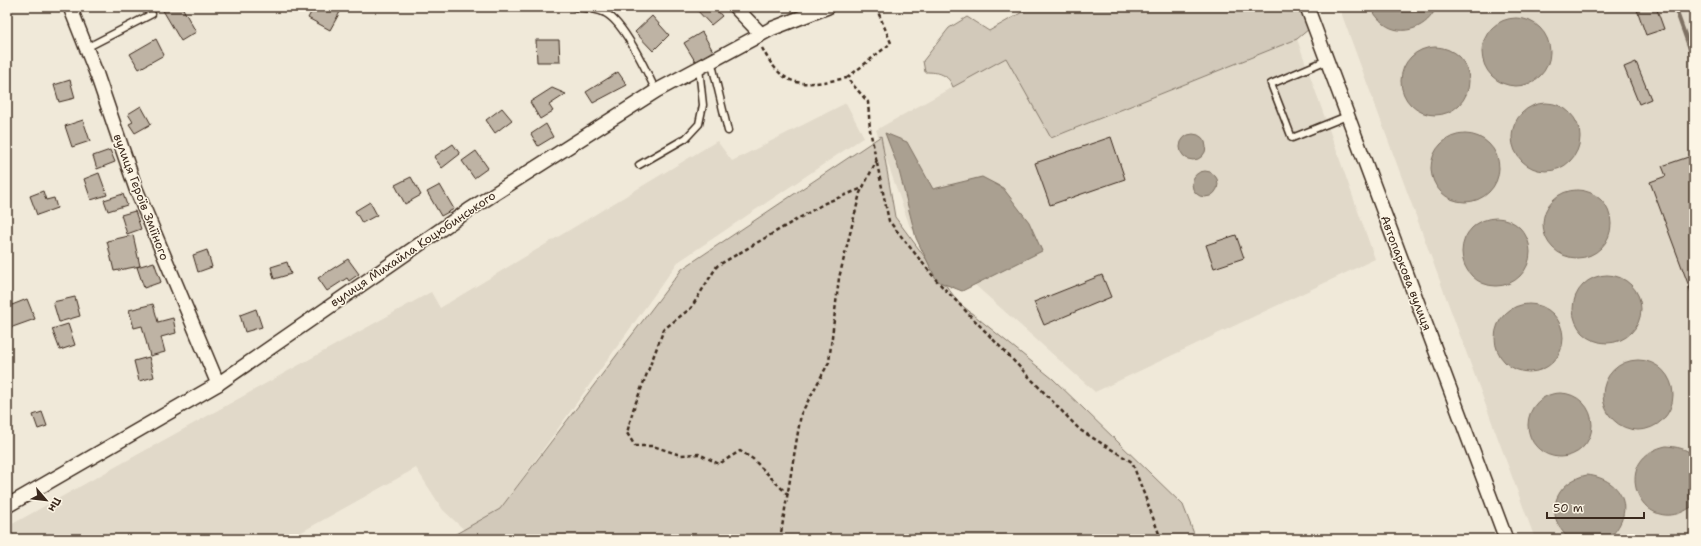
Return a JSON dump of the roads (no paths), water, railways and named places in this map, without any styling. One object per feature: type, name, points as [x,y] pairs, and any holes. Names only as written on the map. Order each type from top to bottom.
[{"type":"street","name":"вулиця Героїв Зміїного","points":[[70,7],[136,189],[218,384]]},
{"type":"street","points":[[735,7],[758,36]]},
{"type":"street","name":"вулиця Михайла Коцюбинського","points":[[7,506],[218,384],[470,210],[656,91],[699,66],[805,11],[828,7]]},
{"type":"street","name":"Автопаркова вулиця","points":[[1307,7],[1506,539]]},
{"type":"lane","points":[[575,7],[598,10],[606,13],[615,20],[625,34],[656,91]]},
{"type":"lane","points":[[86,48],[152,14]]},
{"type":"lane","points":[[711,60],[728,131]]},
{"type":"lane","points":[[1326,60],[1271,84],[1292,138],[1347,116]]},
{"type":"lane","points":[[639,166],[686,138],[699,124],[703,105],[699,66]]},
{"type":"waterway","points":[[1675,7],[1694,60]]}]
